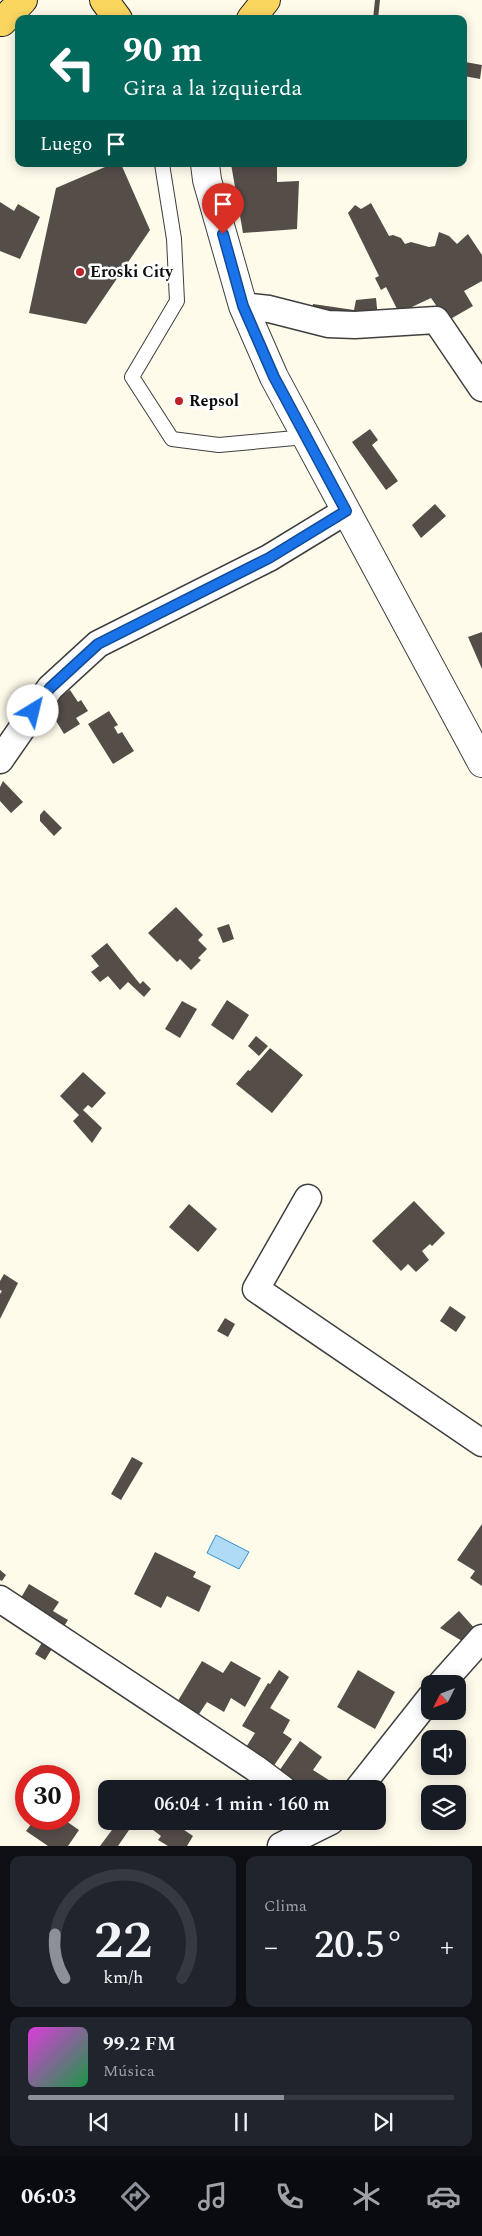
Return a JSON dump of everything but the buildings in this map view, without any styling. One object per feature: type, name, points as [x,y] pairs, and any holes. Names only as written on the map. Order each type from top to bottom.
[{"type":"main road","points":[[7,22],[23,0]]},
{"type":"main road","points":[[104,0],[115,15]]},
{"type":"main road","points":[[254,15],[266,0]]},
{"type":"street","points":[[205,167],[207,180],[243,306],[274,377],[482,763]]},
{"type":"street","points":[[243,306],[269,309],[328,324],[436,320],[482,388]]},
{"type":"street","points":[[0,760],[50,688],[98,644],[269,558],[346,511]]},
{"type":"street","points":[[308,1198],[256,1289],[482,1443]]},
{"type":"street","points":[[0,1599],[271,1780]]},
{"type":"street","points":[[449,1675],[482,1638]]},
{"type":"street","points":[[365,1780],[421,1709]]},
{"type":"street","points":[[281,1846],[312,1830]]},
{"type":"lane","points":[[162,167],[174,239],[177,301],[132,377],[172,439],[219,445],[306,437]]},
{"type":"water","points":[[216,1535],[249,1552],[239,1569],[207,1553]]},
{"type":"place","name":"Eroski City","points":[[80,272]]},
{"type":"place","name":"Repsol","points":[[179,401]]},
{"type":"route","points":[[33,711],[50,688],[98,644],[269,558],[346,511],[274,377],[243,306],[223,234]]}]
